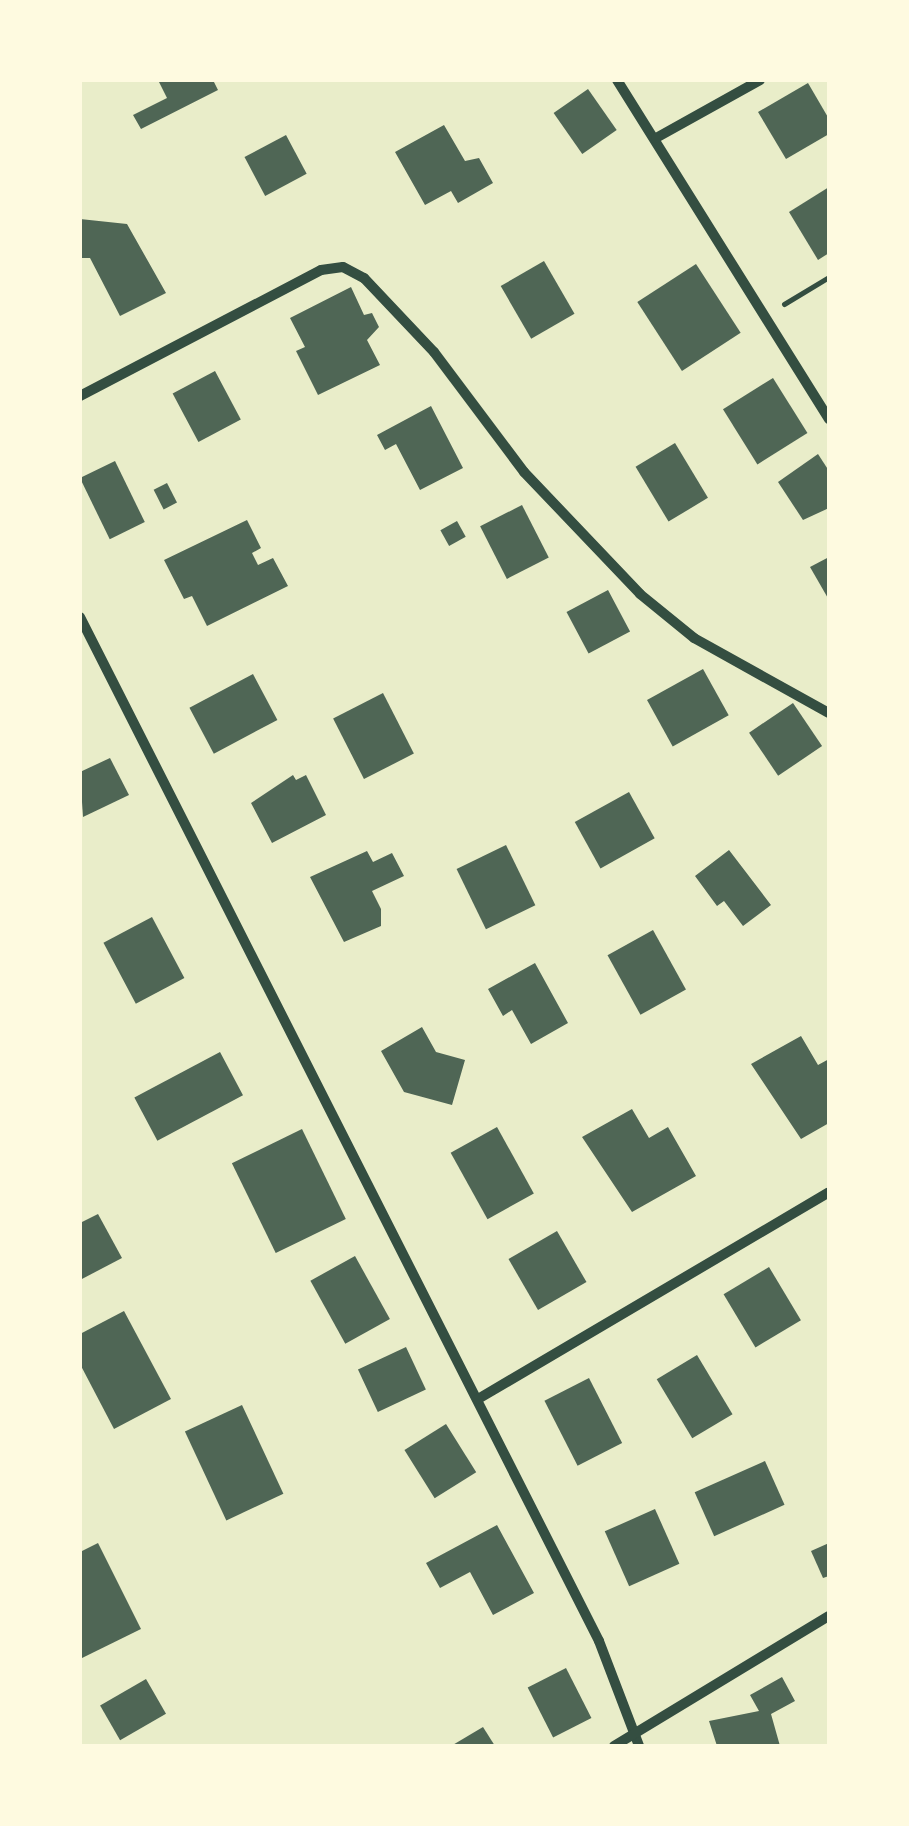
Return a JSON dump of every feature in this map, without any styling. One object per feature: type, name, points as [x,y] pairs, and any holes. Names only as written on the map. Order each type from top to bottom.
[{"type":"street","points":[[617,80],[829,419]]},
{"type":"street","points":[[656,138],[760,80]]},
{"type":"street","points":[[80,396],[321,270],[343,267],[364,278],[434,352],[524,472],[640,594],[694,638],[829,713]]},
{"type":"street","points":[[80,617],[599,1641],[639,1746]]},
{"type":"street","points":[[478,1400],[829,1192]]},
{"type":"street","points":[[614,1746],[829,1616]]},
{"type":"path","points":[[784,304],[829,277]]},
{"type":"building","points":[[158,80],[213,80],[218,90],[141,129],[133,115],[167,98]]},
{"type":"building","points":[[808,83],[829,119],[829,134],[786,159],[758,112]]},
{"type":"building","points":[[588,89],[617,130],[582,154],[554,113]]},
{"type":"building","points":[[444,125],[465,161],[479,158],[493,183],[458,203],[451,191],[425,205],[395,152]]},
{"type":"building","points":[[286,135],[307,174],[265,196],[245,157]]},
{"type":"building","points":[[829,187],[829,253],[818,260],[789,212]]},
{"type":"building","points":[[80,219],[127,224],[166,293],[120,316],[90,258],[80,258]]},
{"type":"building","points":[[544,261],[574,314],[531,339],[501,286]]},
{"type":"building","points":[[696,264],[741,333],[682,371],[637,302]]},
{"type":"building","points":[[351,287],[364,315],[372,313],[379,327],[367,340],[380,365],[318,395],[296,351],[305,347],[290,318]]},
{"type":"building","points":[[215,371],[241,420],[198,442],[173,394]]},
{"type":"building","points":[[773,378],[807,433],[757,464],[723,409]]},
{"type":"building","points":[[431,406],[463,468],[420,490],[396,444],[385,450],[377,435]]},
{"type":"building","points":[[675,443],[708,498],[669,522],[636,467]]},
{"type":"building","points":[[818,454],[829,471],[829,508],[803,520],[778,482]]},
{"type":"building","points":[[115,461],[145,522],[110,539],[80,478]]},
{"type":"building","points":[[167,483],[177,503],[164,509],[154,490]]},
{"type":"building","points":[[522,505],[549,558],[507,579],[480,526]]},
{"type":"building","points":[[247,520],[261,548],[252,553],[258,565],[273,558],[288,586],[207,626],[192,596],[184,599],[164,560]]},
{"type":"building","points":[[457,521],[466,537],[449,546],[440,530]]},
{"type":"building","points":[[829,557],[829,600],[810,567]]},
{"type":"building","points":[[608,590],[630,631],[589,654],[567,612]]},
{"type":"building","points":[[703,669],[729,715],[673,746],[647,700]]},
{"type":"building","points":[[253,674],[277,720],[214,754],[189,708]]},
{"type":"building","points":[[383,693],[414,754],[364,779],[333,718]]},
{"type":"building","points":[[793,703],[822,746],[778,776],[749,733]]},
{"type":"building","points":[[110,758],[129,795],[83,817],[80,772]]},
{"type":"building","points":[[293,775],[296,780],[306,775],[326,815],[272,843],[251,803]]},
{"type":"building","points":[[629,792],[655,838],[600,868],[575,822]]},
{"type":"building","points":[[506,845],[535,905],[486,929],[457,869]]},
{"type":"building","points":[[729,850],[771,905],[743,926],[724,901],[717,906],[695,876]]},
{"type":"building","points":[[367,851],[373,862],[392,853],[404,876],[372,891],[381,909],[381,926],[344,942],[310,877]]},
{"type":"building","points":[[152,917],[184,978],[136,1004],[103,943]]},
{"type":"building","points":[[653,930],[686,989],[640,1015],[608,955]]},
{"type":"building","points":[[535,963],[568,1023],[531,1044],[512,1010],[503,1016],[488,989]]},
{"type":"building","points":[[422,1027],[436,1052],[465,1060],[452,1105],[404,1092],[381,1051]]},
{"type":"building","points":[[801,1036],[818,1065],[829,1059],[829,1123],[801,1139],[751,1064]]},
{"type":"building","points":[[220,1052],[243,1095],[157,1141],[134,1098]]},
{"type":"building","points":[[632,1109],[649,1138],[668,1127],[696,1176],[632,1212],[582,1137]]},
{"type":"building","points":[[497,1127],[534,1193],[487,1219],[451,1153]]},
{"type":"building","points":[[302,1129],[346,1219],[276,1253],[232,1163]]},
{"type":"building","points":[[98,1214],[122,1258],[80,1280],[80,1223]]},
{"type":"building","points":[[557,1231],[586,1282],[538,1310],[509,1259]]},
{"type":"building","points":[[355,1256],[390,1319],[345,1344],[310,1281]]},
{"type":"building","points":[[769,1267],[801,1320],[756,1347],[724,1294]]},
{"type":"building","points":[[124,1311],[171,1399],[114,1429],[80,1364],[80,1334]]},
{"type":"building","points":[[406,1347],[426,1390],[378,1412],[358,1369]]},
{"type":"building","points":[[697,1355],[733,1414],[692,1438],[657,1379]]},
{"type":"building","points":[[589,1378],[622,1443],[578,1466],[544,1401]]},
{"type":"building","points":[[242,1405],[283,1494],[226,1520],[185,1432]]},
{"type":"building","points":[[446,1424],[476,1472],[435,1498],[404,1450]]},
{"type":"building","points":[[765,1461],[785,1505],[714,1536],[695,1492]]},
{"type":"building","points":[[655,1509],[679,1564],[629,1586],[605,1531]]},
{"type":"building","points":[[497,1525],[534,1593],[493,1615],[470,1572],[440,1588],[426,1563]]},
{"type":"building","points":[[98,1543],[141,1629],[80,1659],[80,1552]]},
{"type":"building","points":[[829,1543],[829,1576],[823,1578],[811,1551]]},
{"type":"building","points":[[566,1668],[591,1718],[553,1737],[528,1688]]},
{"type":"building","points":[[782,1677],[795,1701],[771,1714],[780,1746],[717,1746],[709,1721],[759,1711],[750,1695]]},
{"type":"building","points":[[146,1679],[166,1714],[120,1740],[100,1706]]},
{"type":"building","points":[[483,1727],[495,1746],[451,1746]]}]
